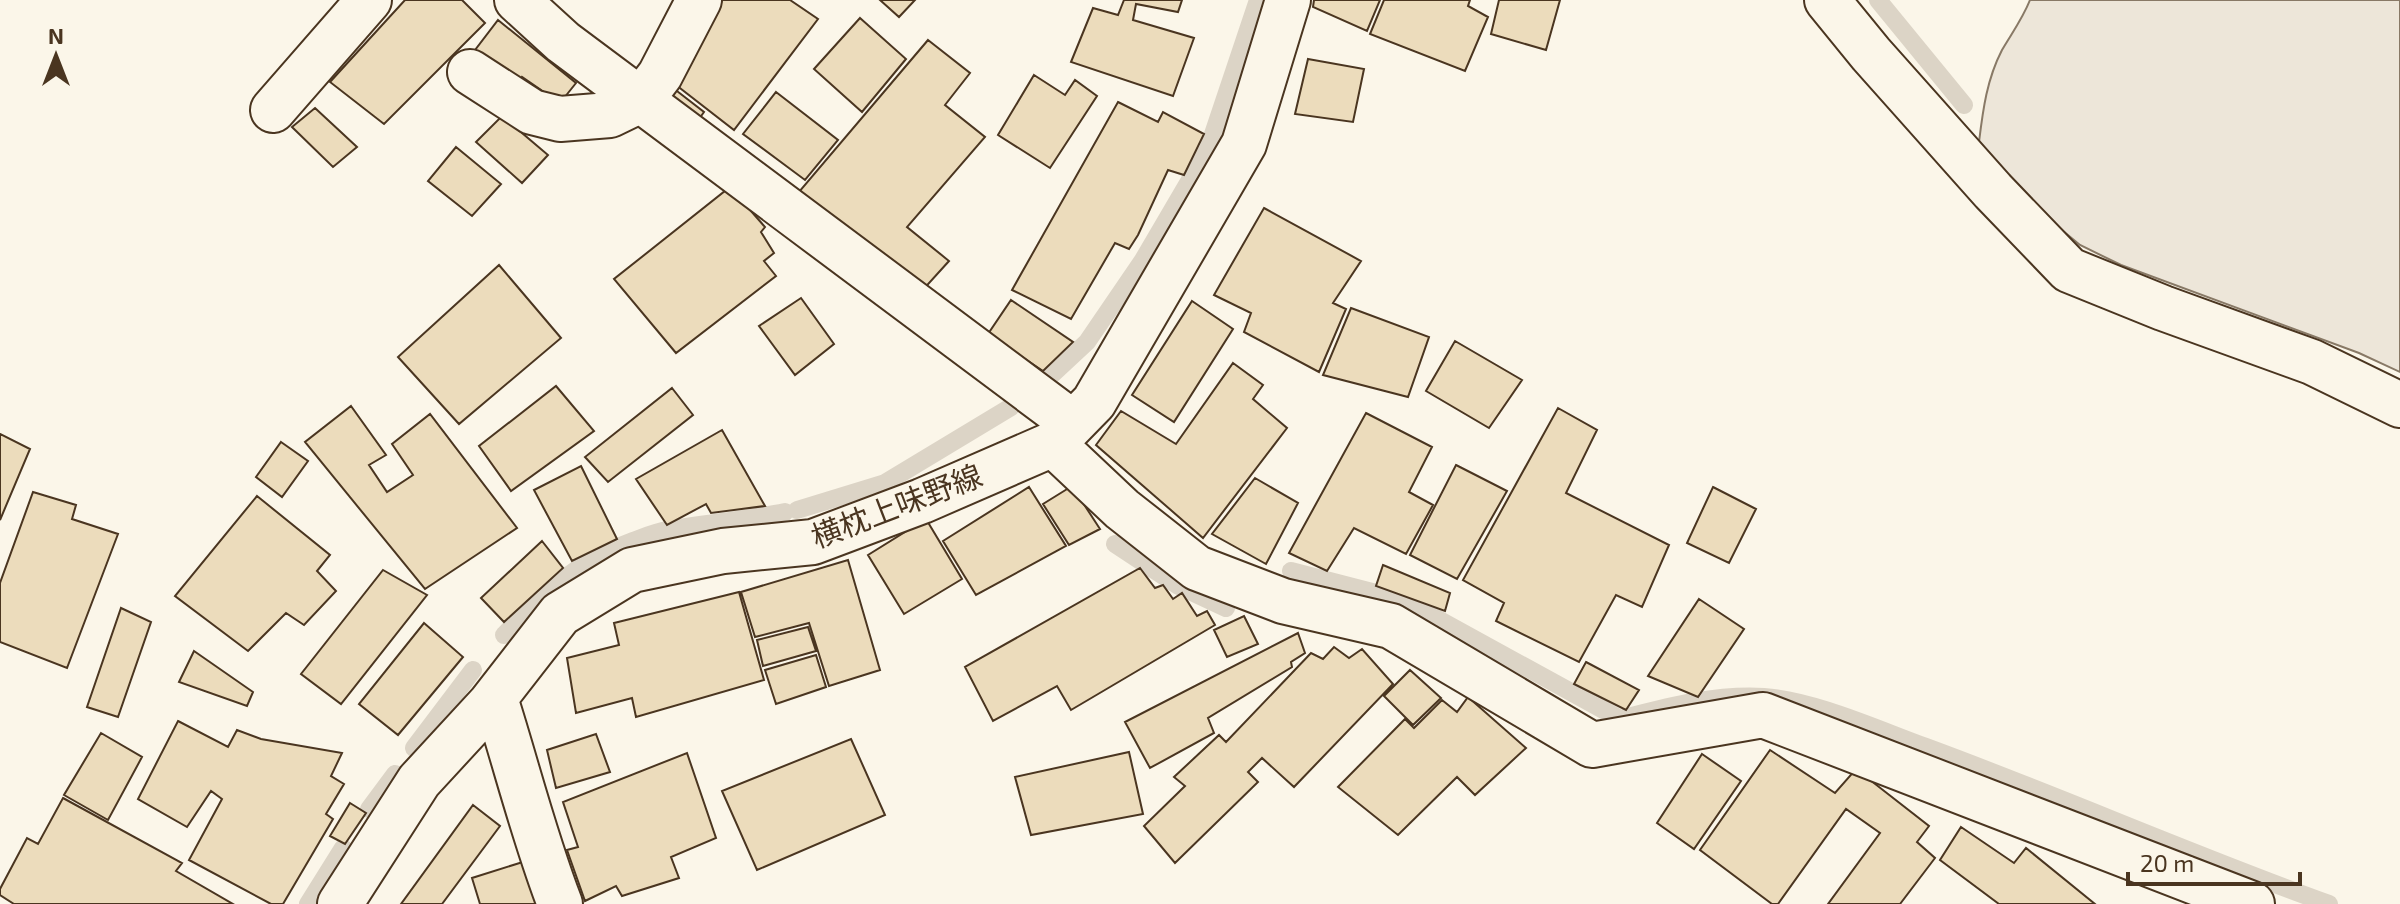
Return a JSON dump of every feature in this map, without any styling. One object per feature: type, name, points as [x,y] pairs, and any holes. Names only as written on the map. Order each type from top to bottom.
[{"type":"street","points":[[273,110],[369,0]]},
{"type":"street","points":[[517,0],[563,42],[1063,433],[1122,509],[1197,568],[1283,601],[1391,626],[1592,745],[1763,715],[2252,904]]},
{"type":"street","points":[[470,72],[532,112],[560,119],[610,115],[641,100],[660,75],[699,0]]},
{"type":"street","name":"横枕上味野線","points":[[340,904],[419,781],[495,698],[560,614],[632,570],[723,551],[813,542],[922,501],[1063,433],[1094,402],[1244,144],[1288,0]]},
{"type":"street","points":[[1827,0],[1993,191],[2069,270],[2312,362],[2400,405]]},
{"type":"street","points":[[495,698],[542,856],[560,904]]},
{"type":"shaded area","points":[[2030,0],[2400,0],[2400,372],[2359,353],[2121,265],[2080,245],[2040,212],[1979,142],[1989,83],[2002,50]]},
{"type":"building","points":[[405,0],[462,0],[485,23],[384,124],[330,82]]},
{"type":"building","points":[[710,0],[790,0],[818,19],[734,130],[667,78]]},
{"type":"building","points":[[880,0],[915,0],[899,17]]},
{"type":"building","points":[[1124,0],[1182,0],[1178,12],[1136,4],[1133,20],[1194,38],[1173,96],[1071,62],[1093,8],[1118,15]]},
{"type":"building","points":[[1314,0],[1380,0],[1367,31],[1313,7]]},
{"type":"building","points":[[1384,0],[1470,0],[1468,6],[1488,17],[1465,71],[1370,34]]},
{"type":"building","points":[[1499,0],[1560,0],[1546,50],[1491,34]]},
{"type":"building","points":[[860,18],[906,59],[862,112],[814,69]]},
{"type":"building","points":[[498,20],[576,83],[560,103],[522,77],[517,85],[472,54]]},
{"type":"building","points":[[928,40],[970,73],[945,105],[985,137],[907,227],[949,261],[921,292],[798,193]]},
{"type":"building","points":[[1308,59],[1364,69],[1353,122],[1295,114]]},
{"type":"building","points":[[1034,75],[1065,95],[1075,80],[1097,96],[1050,168],[998,135]]},
{"type":"building","points":[[664,81],[704,112],[694,126],[661,104]]},
{"type":"building","points":[[776,92],[838,140],[805,180],[743,134]]},
{"type":"building","points":[[1118,102],[1158,122],[1163,112],[1204,134],[1184,175],[1168,170],[1129,249],[1115,243],[1071,319],[1012,290]]},
{"type":"building","points":[[315,108],[357,147],[333,167],[292,127]]},
{"type":"building","points":[[502,116],[548,155],[522,183],[476,142]]},
{"type":"building","points":[[456,147],[501,184],[472,216],[428,181]]},
{"type":"building","points":[[730,187],[765,227],[761,232],[774,253],[764,261],[776,276],[676,353],[614,279]]},
{"type":"building","points":[[1264,208],[1361,261],[1333,303],[1346,309],[1319,372],[1244,332],[1251,313],[1214,295]]},
{"type":"building","points":[[499,265],[561,338],[459,424],[398,357]]},
{"type":"building","points":[[801,298],[834,344],[795,375],[759,326]]},
{"type":"building","points":[[1011,300],[1073,342],[1043,371],[988,334]]},
{"type":"building","points":[[1192,301],[1233,329],[1174,422],[1132,395]]},
{"type":"building","points":[[1351,308],[1429,337],[1408,397],[1323,375]]},
{"type":"building","points":[[1455,341],[1522,380],[1489,428],[1426,391]]},
{"type":"building","points":[[1233,363],[1263,385],[1253,399],[1287,428],[1203,538],[1096,445],[1121,411],[1176,444]]},
{"type":"building","points":[[556,386],[594,431],[511,491],[479,446]]},
{"type":"building","points":[[672,388],[693,415],[608,482],[585,457]]},
{"type":"building","points":[[351,406],[386,455],[369,465],[387,492],[413,475],[392,444],[430,414],[517,528],[425,589],[305,442]]},
{"type":"building","points":[[1558,408],[1597,430],[1566,493],[1669,545],[1642,607],[1616,595],[1579,662],[1496,621],[1504,603],[1463,580]]},
{"type":"building","points":[[1366,413],[1432,447],[1409,492],[1433,505],[1406,554],[1354,528],[1327,571],[1289,553]]},
{"type":"building","points":[[722,430],[765,506],[711,513],[706,504],[667,525],[636,479]]},
{"type":"building","points":[[0,434],[30,449],[0,520]]},
{"type":"building","points":[[281,442],[308,461],[282,497],[256,477]]},
{"type":"building","points":[[1456,465],[1507,491],[1457,579],[1410,555]]},
{"type":"building","points":[[581,466],[617,539],[572,561],[534,490]]},
{"type":"building","points":[[1255,478],[1298,503],[1266,564],[1212,534]]},
{"type":"building","points":[[1072,486],[1100,529],[1069,545],[1043,504]]},
{"type":"building","points":[[1029,487],[1066,546],[976,595],[943,541]]},
{"type":"building","points":[[1713,487],[1756,509],[1729,563],[1687,543]]},
{"type":"building","points":[[33,492],[76,505],[72,519],[118,534],[67,668],[0,642],[0,583]]},
{"type":"building","points":[[257,496],[330,555],[317,571],[336,591],[304,625],[286,613],[248,651],[175,596]]},
{"type":"building","points":[[926,519],[962,579],[904,614],[868,555]]},
{"type":"building","points":[[542,541],[563,568],[504,622],[481,598]]},
{"type":"building","points":[[848,560],[880,670],[829,686],[809,623],[755,637],[741,592]]},
{"type":"building","points":[[1383,565],[1450,593],[1445,611],[1376,586]]},
{"type":"building","points":[[1140,568],[1155,588],[1163,585],[1173,599],[1182,593],[1197,616],[1207,611],[1215,625],[1071,710],[1057,686],[993,721],[965,667]]},
{"type":"building","points":[[383,570],[427,595],[341,704],[301,674]]},
{"type":"building","points":[[739,592],[764,680],[636,717],[632,698],[576,713],[567,658],[619,645],[614,623]]},
{"type":"building","points":[[1699,599],[1744,629],[1698,697],[1648,676]]},
{"type":"building","points":[[121,608],[151,622],[118,717],[87,707]]},
{"type":"building","points":[[1244,616],[1258,644],[1227,657],[1214,630]]},
{"type":"building","points":[[424,623],[463,657],[398,735],[359,704]]},
{"type":"building","points":[[808,627],[816,651],[763,666],[757,640]]},
{"type":"building","points":[[1298,633],[1305,653],[1291,662],[1292,667],[1208,718],[1214,733],[1150,768],[1125,722]]},
{"type":"building","points":[[1334,647],[1349,658],[1362,649],[1393,684],[1294,787],[1262,758],[1248,772],[1258,782],[1175,863],[1144,826],[1185,786],[1174,777],[1219,735],[1226,742],[1311,653],[1323,659]]},
{"type":"building","points":[[194,651],[253,692],[247,706],[179,682]]},
{"type":"building","points":[[816,655],[826,687],[776,704],[765,670]]},
{"type":"building","points":[[1586,662],[1639,690],[1626,710],[1574,684]]},
{"type":"building","points":[[1410,670],[1441,698],[1413,725],[1384,696]]},
{"type":"building","points":[[1468,697],[1526,748],[1475,795],[1457,777],[1398,835],[1338,787],[1405,719],[1414,728],[1442,700],[1457,712]]},
{"type":"building","points":[[178,721],[228,747],[237,730],[261,739],[342,753],[331,776],[344,784],[326,814],[333,819],[283,904],[271,904],[189,860],[222,799],[211,791],[187,827],[138,799]]},
{"type":"building","points":[[101,733],[142,757],[108,820],[64,795]]},
{"type":"building","points":[[596,734],[610,772],[556,788],[547,750]]},
{"type":"building","points":[[851,739],[885,815],[757,870],[722,791]]},
{"type":"building","points":[[1770,750],[1835,793],[1856,769],[1929,826],[1917,842],[1935,858],[1900,904],[1828,904],[1880,833],[1846,809],[1778,904],[1772,904],[1700,850]]},
{"type":"building","points":[[1129,752],[1143,814],[1031,835],[1015,777]]},
{"type":"building","points":[[687,753],[716,838],[671,857],[679,878],[622,896],[616,886],[585,901],[567,850],[578,847],[563,802]]},
{"type":"building","points":[[1702,754],[1741,781],[1694,849],[1657,823]]},
{"type":"building","points":[[63,798],[182,863],[176,871],[233,904],[14,904],[0,895],[0,889],[27,838],[38,844]]},
{"type":"building","points":[[350,803],[366,813],[345,844],[330,836]]},
{"type":"building","points":[[473,805],[500,826],[442,904],[401,904]]},
{"type":"building","points":[[1961,827],[2014,863],[2026,848],[2095,904],[1999,904],[1940,860]]},
{"type":"building","points":[[526,861],[539,904],[480,904],[472,878]]},
{"type":"waterway","points":[[1044,382],[1087,342],[1143,260],[1208,149],[1258,0]]},
{"type":"waterway","points":[[1878,0],[1964,105]]},
{"type":"waterway","points":[[797,510],[885,483],[1011,407]]},
{"type":"waterway","points":[[504,635],[562,580],[613,549],[664,531],[785,512]]},
{"type":"waterway","points":[[1115,544],[1177,585],[1226,608]]},
{"type":"waterway","points":[[1291,571],[1403,600],[1620,719],[1727,697],[1764,697],[1803,704],[1977,766],[2329,904]]},
{"type":"waterway","points":[[414,748],[473,670]]},
{"type":"waterway","points":[[369,809],[395,774]]},
{"type":"waterway","points":[[308,904],[343,848]]}]
